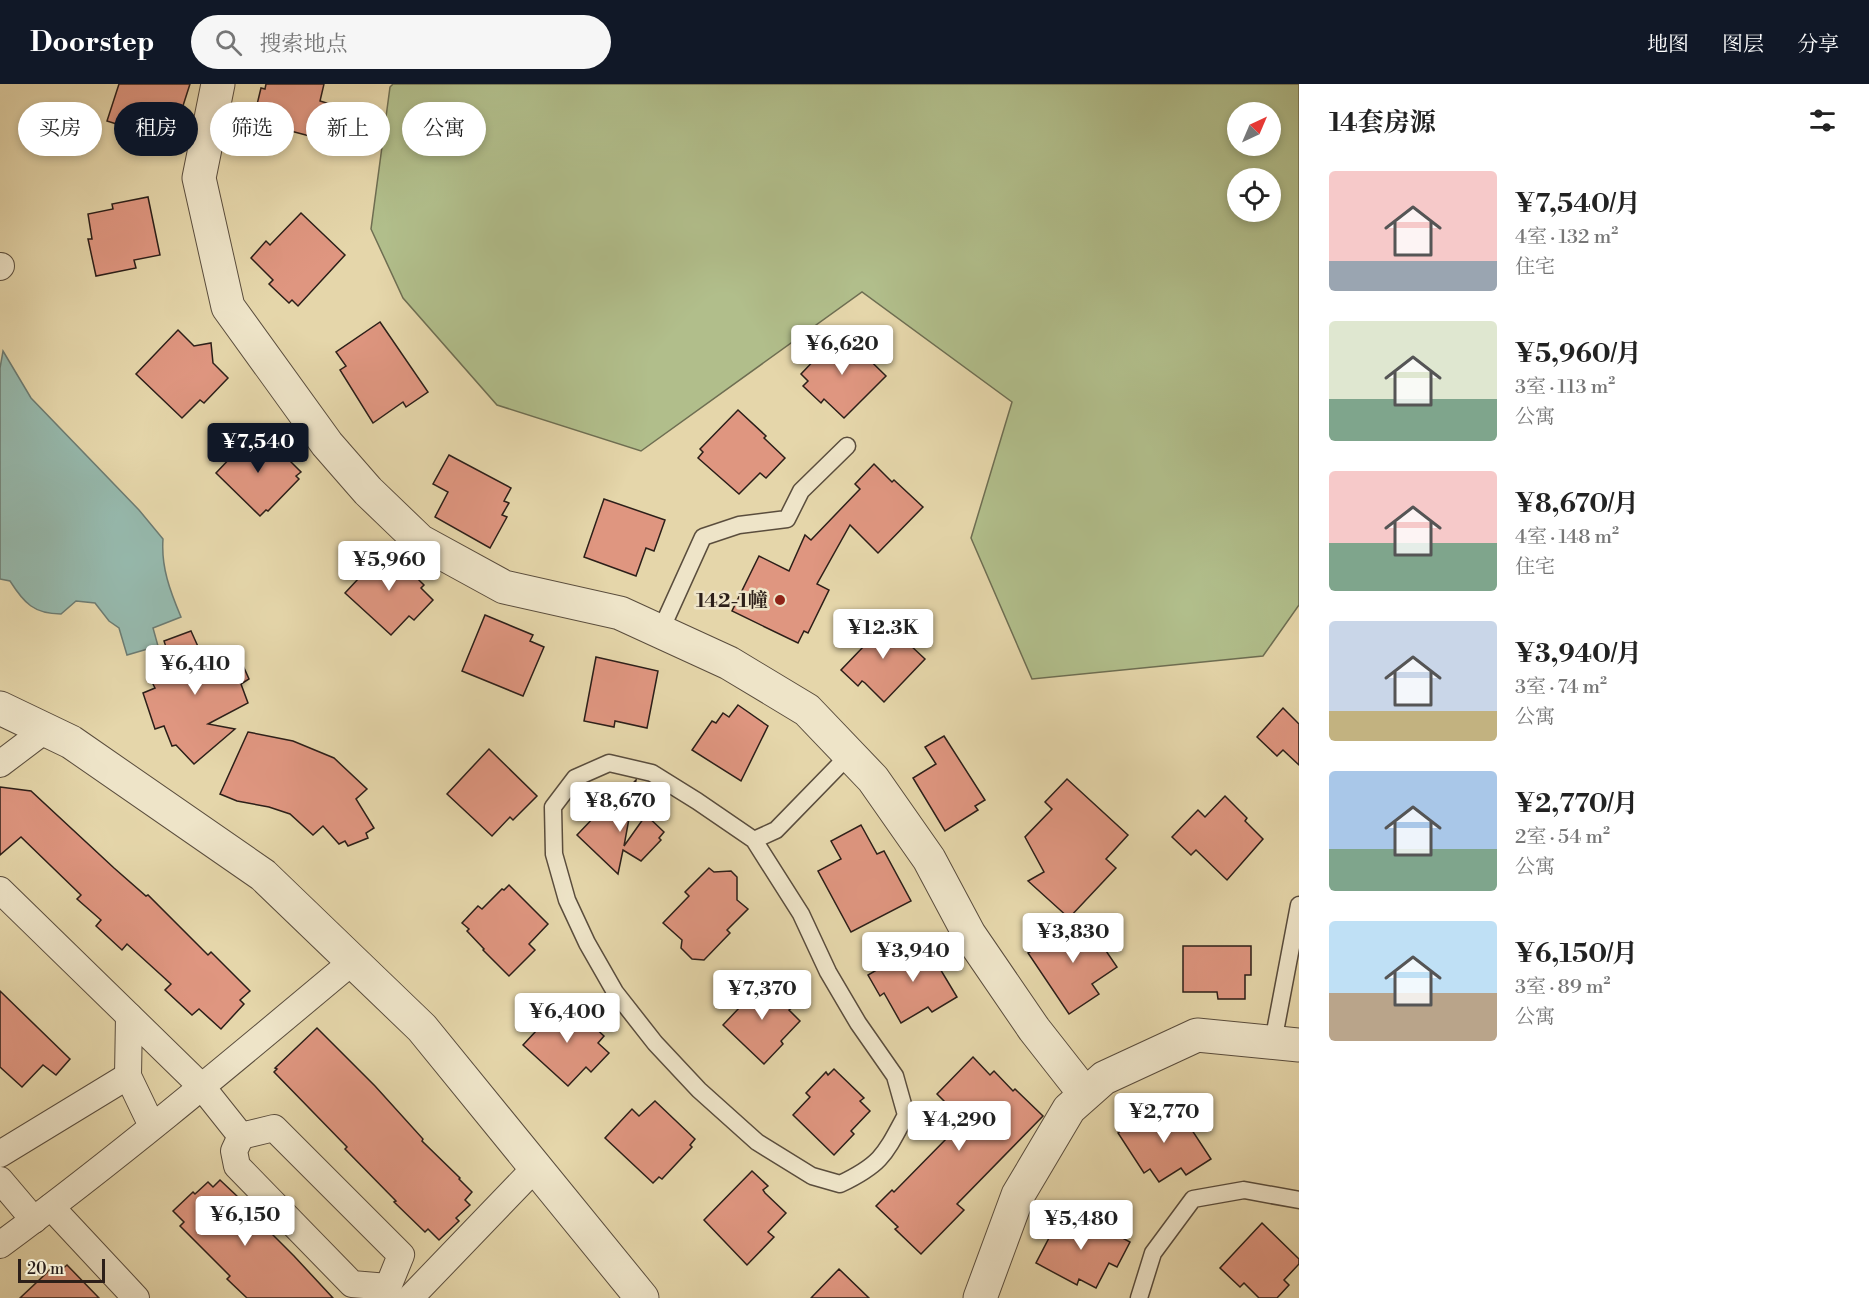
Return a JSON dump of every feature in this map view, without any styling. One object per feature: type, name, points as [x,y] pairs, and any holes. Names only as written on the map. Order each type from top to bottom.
[{"type":"street","points":[[218,84],[199,178],[228,307],[327,444],[369,491],[420,541],[504,587],[620,614],[729,663],[807,710],[873,779],[929,859],[969,934],[1034,1029],[1085,1094]]},
{"type":"street","points":[[0,708],[71,742],[263,875],[422,1028],[642,1298]]},
{"type":"street","points":[[0,765],[45,730]]},
{"type":"street","points":[[0,890],[202,1087],[241,1136]]},
{"type":"street","points":[[0,1245],[202,1087],[353,961]]},
{"type":"street","points":[[129,1016],[128,1076],[153,1126]]},
{"type":"street","points":[[980,1298],[1018,1195],[1069,1109],[1104,1078],[1197,1035],[1286,1044]]},
{"type":"street","points":[[0,1154],[128,1076]]},
{"type":"street","points":[[241,1136],[274,1128],[401,1255],[395,1294]]},
{"type":"street","points":[[241,1136],[234,1151],[237,1166],[352,1284],[395,1294]]},
{"type":"street","points":[[395,1294],[536,1167]]},
{"type":"street","points":[[0,1180],[42,1213],[136,1298]]},
{"type":"lane","points":[[660,632],[704,537],[739,525],[787,519],[801,491],[847,446]]},
{"type":"lane","points":[[754,840],[776,830],[850,754]]},
{"type":"lane","points":[[609,763],[652,773],[754,840],[801,914],[828,972],[858,1023],[895,1076],[906,1115],[884,1155],[865,1172],[840,1184],[812,1176],[758,1142],[699,1090],[655,1043],[615,992],[587,943],[567,900],[554,854],[553,807],[575,778],[609,763]]},
{"type":"lane","points":[[1286,1044],[1299,905]]},
{"type":"lane","points":[[1139,1298],[1153,1253],[1193,1199],[1244,1190],[1299,1200]]},
{"type":"green space","points":[[393,84],[1299,84],[1299,605],[1263,656],[1032,679],[971,538],[1012,402],[862,292],[641,451],[497,405],[403,298],[371,229],[381,156],[390,156],[390,102],[388,102],[390,87]]},
{"type":"water","points":[[3,351],[31,398],[139,510],[163,539],[163,559],[167,579],[181,617],[153,628],[158,646],[127,655],[119,628],[109,621],[95,603],[76,601],[61,614],[44,612],[25,601],[10,581],[0,579],[0,368]]},
{"type":"building","points":[[119,84],[190,84],[184,102],[114,102],[114,123],[107,121]]},
{"type":"building","points":[[266,84],[324,84],[320,101],[323,102],[306,102],[306,135],[294,132],[294,102],[258,102],[261,88],[265,89]]},
{"type":"building","points":[[148,197],[160,255],[134,260],[136,268],[96,276],[88,239],[92,239],[88,214],[113,209],[112,204]]},
{"type":"building","points":[[301,213],[345,255],[298,306],[292,300],[289,303],[269,284],[273,280],[251,258],[266,241],[270,245]]},
{"type":"building","points":[[380,322],[428,392],[406,407],[403,402],[373,423],[340,370],[346,366],[336,352]]},
{"type":"building","points":[[178,330],[194,346],[211,343],[213,363],[228,378],[204,403],[200,400],[182,418],[136,374]]},
{"type":"building","points":[[841,332],[886,376],[844,418],[824,399],[821,403],[803,386],[808,381],[801,374]]},
{"type":"building","points":[[738,410],[766,436],[764,438],[785,458],[766,478],[760,473],[739,494],[698,458],[703,452],[700,449]]},
{"type":"building","points":[[249,432],[280,461],[285,456],[301,472],[296,476],[299,479],[268,511],[266,510],[260,516],[216,473],[234,454],[230,450]]},
{"type":"building","points":[[449,455],[511,488],[504,501],[509,503],[502,515],[507,517],[490,548],[435,517],[448,492],[433,484]]},
{"type":"building","points":[[874,464],[923,507],[878,553],[850,525],[817,584],[829,590],[808,633],[804,631],[798,643],[732,611],[759,556],[789,571],[805,535],[811,540],[860,489],[855,484]]},
{"type":"building","points":[[604,499],[665,520],[654,551],[646,548],[636,576],[584,557]]},
{"type":"building","points":[[388,550],[424,585],[421,588],[433,600],[414,620],[409,616],[391,635],[345,593],[379,551],[383,555]]},
{"type":"building","points":[[485,615],[533,635],[530,641],[544,647],[523,696],[462,671]]},
{"type":"building","points":[[879,616],[925,659],[884,702],[865,683],[862,681],[858,686],[841,670],[864,646],[856,639]]},
{"type":"building","points":[[191,631],[205,662],[236,650],[249,679],[241,684],[248,703],[208,724],[235,729],[194,764],[176,745],[172,746],[164,726],[155,729],[143,693],[155,688],[148,674],[172,665],[164,641]]},
{"type":"building","points":[[596,657],[658,671],[647,728],[615,721],[614,727],[584,721]]},
{"type":"building","points":[[738,705],[768,726],[741,781],[692,750],[712,721],[716,723],[723,713],[729,717]]},
{"type":"building","points":[[1283,708],[1299,724],[1299,765],[1283,750],[1277,756],[1257,737]]},
{"type":"building","points":[[248,732],[293,741],[334,758],[367,789],[356,799],[374,828],[366,833],[368,838],[348,846],[345,841],[339,844],[323,826],[313,835],[290,814],[237,801],[220,794]]},
{"type":"building","points":[[944,736],[985,800],[975,806],[978,810],[945,831],[913,778],[936,764],[925,747]]},
{"type":"building","points":[[489,749],[537,796],[513,820],[510,817],[492,836],[447,794]]},
{"type":"building","points":[[1067,779],[1128,835],[1106,859],[1116,868],[1069,918],[1028,881],[1044,872],[1025,837],[1052,809],[1045,802]]},
{"type":"building","points":[[636,780],[624,846],[646,815],[664,832],[659,838],[661,840],[641,861],[623,850],[618,874],[577,835],[597,814],[600,817]]},
{"type":"building","points":[[0,787],[31,791],[114,868],[146,896],[148,895],[208,955],[211,952],[250,991],[240,1000],[244,1004],[221,1029],[199,1009],[192,1015],[165,990],[171,984],[127,944],[122,950],[96,926],[101,920],[77,899],[81,895],[21,837],[0,855]]},
{"type":"building","points":[[1225,796],[1247,818],[1245,821],[1263,839],[1227,880],[1196,850],[1191,855],[1172,837],[1198,810],[1205,817]]},
{"type":"building","points":[[861,825],[877,854],[884,851],[911,901],[851,932],[818,871],[841,859],[831,841]]},
{"type":"building","points":[[709,868],[714,872],[731,871],[737,877],[737,900],[748,909],[727,930],[730,933],[704,960],[692,959],[681,948],[682,940],[663,923],[689,896],[685,892]]},
{"type":"building","points":[[509,885],[548,924],[529,944],[535,950],[509,976],[483,950],[467,931],[469,929],[462,923],[478,906],[482,909]]},
{"type":"building","points":[[1083,917],[1117,967],[1092,984],[1099,994],[1069,1014],[1028,953]]},
{"type":"building","points":[[924,942],[957,997],[932,1012],[928,1007],[901,1023],[884,993],[880,996],[868,975]]},
{"type":"building","points":[[1183,946],[1251,946],[1251,975],[1245,975],[1245,999],[1218,999],[1217,992],[1183,992]]},
{"type":"building","points":[[763,980],[792,1008],[789,1010],[800,1021],[764,1064],[723,1025],[740,1007],[737,1004],[757,983],[759,985]]},
{"type":"building","points":[[0,991],[70,1059],[56,1075],[43,1065],[22,1087],[0,1067]]},
{"type":"building","points":[[565,1000],[604,1036],[598,1043],[609,1053],[591,1072],[586,1067],[568,1086],[523,1045]]},
{"type":"building","points":[[317,1028],[375,1086],[423,1139],[422,1141],[472,1192],[465,1200],[470,1205],[456,1218],[459,1221],[439,1240],[428,1229],[425,1232],[394,1202],[396,1201],[345,1149],[347,1147],[274,1072],[277,1069],[275,1068]]},
{"type":"building","points":[[973,1057],[990,1075],[994,1071],[1013,1091],[1015,1089],[1043,1116],[957,1204],[964,1210],[921,1254],[895,1229],[898,1227],[876,1206],[892,1190],[894,1192],[948,1137],[928,1118],[944,1101],[937,1094]]},
{"type":"building","points":[[834,1069],[864,1098],[860,1101],[870,1111],[851,1131],[854,1134],[834,1155],[793,1115],[810,1097],[806,1093],[826,1072],[828,1075]]},
{"type":"building","points":[[655,1101],[695,1139],[690,1145],[692,1147],[662,1179],[659,1177],[653,1183],[605,1138],[632,1109],[639,1116]]},
{"type":"building","points":[[1166,1101],[1184,1127],[1188,1124],[1211,1159],[1186,1175],[1181,1168],[1159,1182],[1150,1169],[1144,1173],[1118,1133]]},
{"type":"building","points":[[752,1171],[768,1186],[763,1190],[765,1193],[786,1213],[768,1232],[774,1237],[747,1265],[704,1220]]},
{"type":"building","points":[[220,1180],[257,1215],[255,1217],[333,1298],[247,1298],[227,1279],[230,1276],[180,1226],[184,1222],[173,1211],[193,1192],[195,1194],[208,1182],[213,1187]]},
{"type":"building","points":[[1063,1211],[1093,1227],[1095,1223],[1130,1242],[1117,1267],[1109,1263],[1096,1288],[1079,1279],[1077,1285],[1036,1263]]},
{"type":"building","points":[[1262,1223],[1299,1259],[1299,1264],[1284,1280],[1289,1285],[1277,1298],[1259,1298],[1244,1283],[1240,1287],[1220,1268]]},
{"type":"building","points":[[67,1265],[99,1298],[20,1298],[54,1266],[59,1272]]},
{"type":"building","points":[[839,1269],[869,1298],[811,1298]]},
{"type":"place","name":"142-1幢","points":[[780,600]]}]
